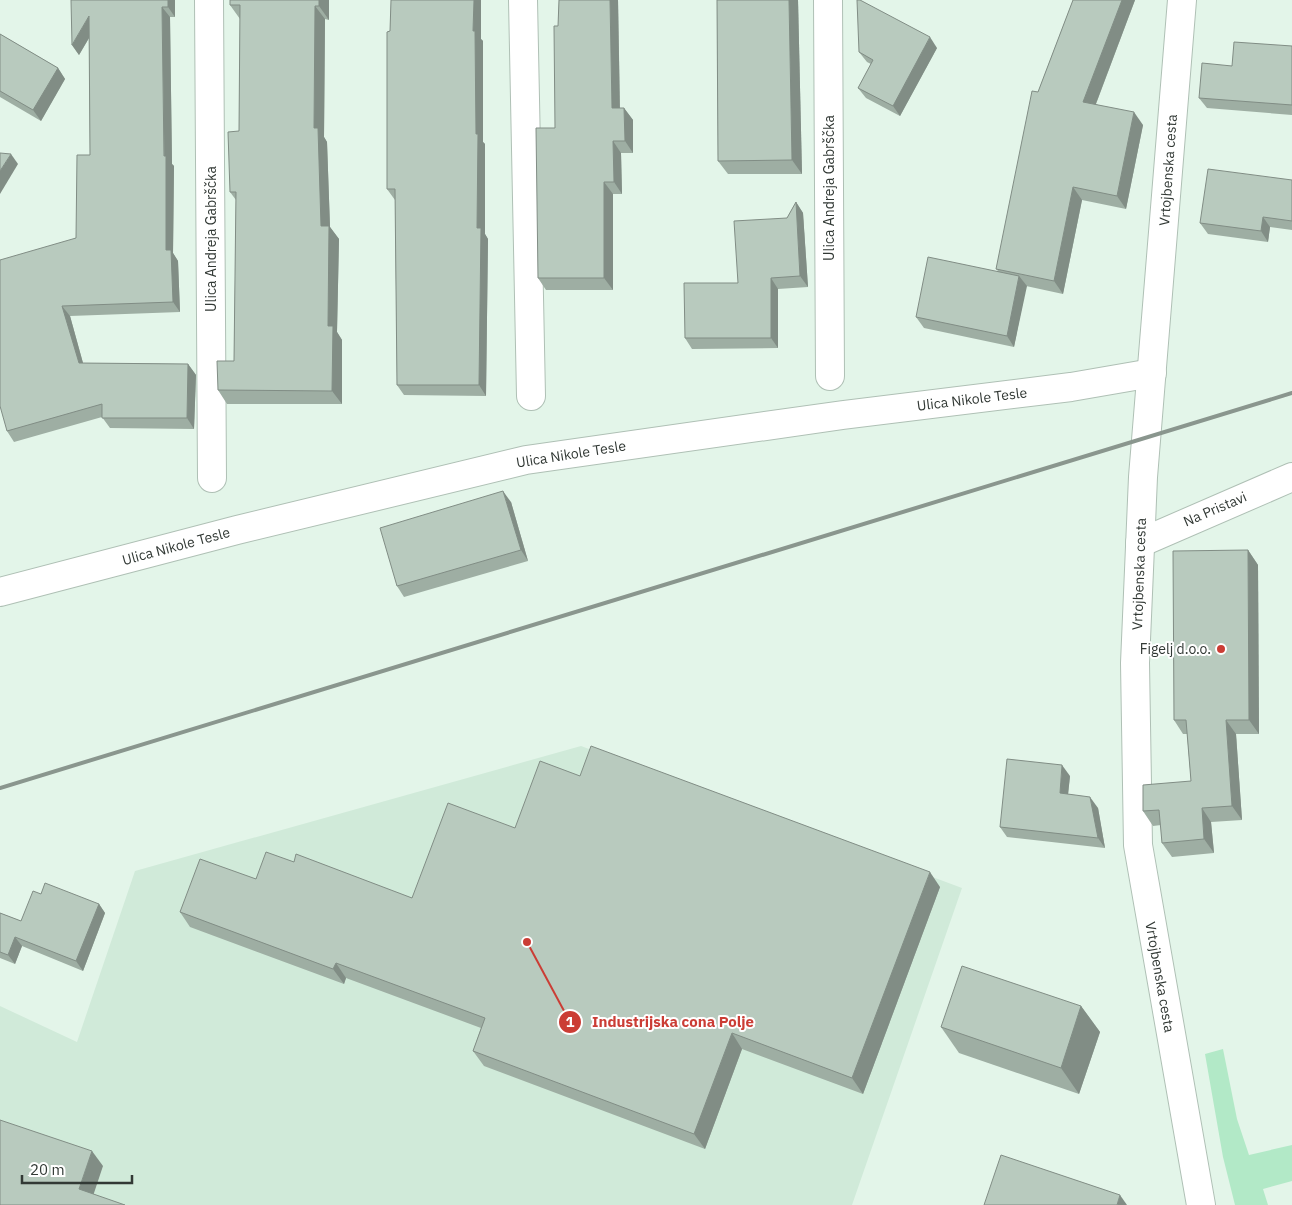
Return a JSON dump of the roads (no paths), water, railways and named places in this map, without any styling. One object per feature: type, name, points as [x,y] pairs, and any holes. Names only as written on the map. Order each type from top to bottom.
[{"type":"street","name":"Ulica Andreja Gabrščka","points":[[209,0],[212,478]]},
{"type":"street","points":[[523,0],[531,396]]},
{"type":"street","name":"Ulica Andreja Gabrščka","points":[[828,0],[830,376]]},
{"type":"street","name":"Vrtojbenska cesta","points":[[1182,0],[1152,373],[1140,543],[1135,663],[1138,845],[1201,1205]]},
{"type":"street","name":"Ulica Nikole Tesle","points":[[0,592],[237,530],[526,460],[843,415],[1071,387],[1152,373]]},
{"type":"street","name":"Na Pristavi","points":[[1140,543],[1292,477]]},
{"type":"railway","points":[[0,788],[1292,393]]},
{"type":"place","name":"Figelj d.o.o.","points":[[1221,649]]},
{"type":"place","name":"Industrijska cona Polje","points":[[527,942]]}]
